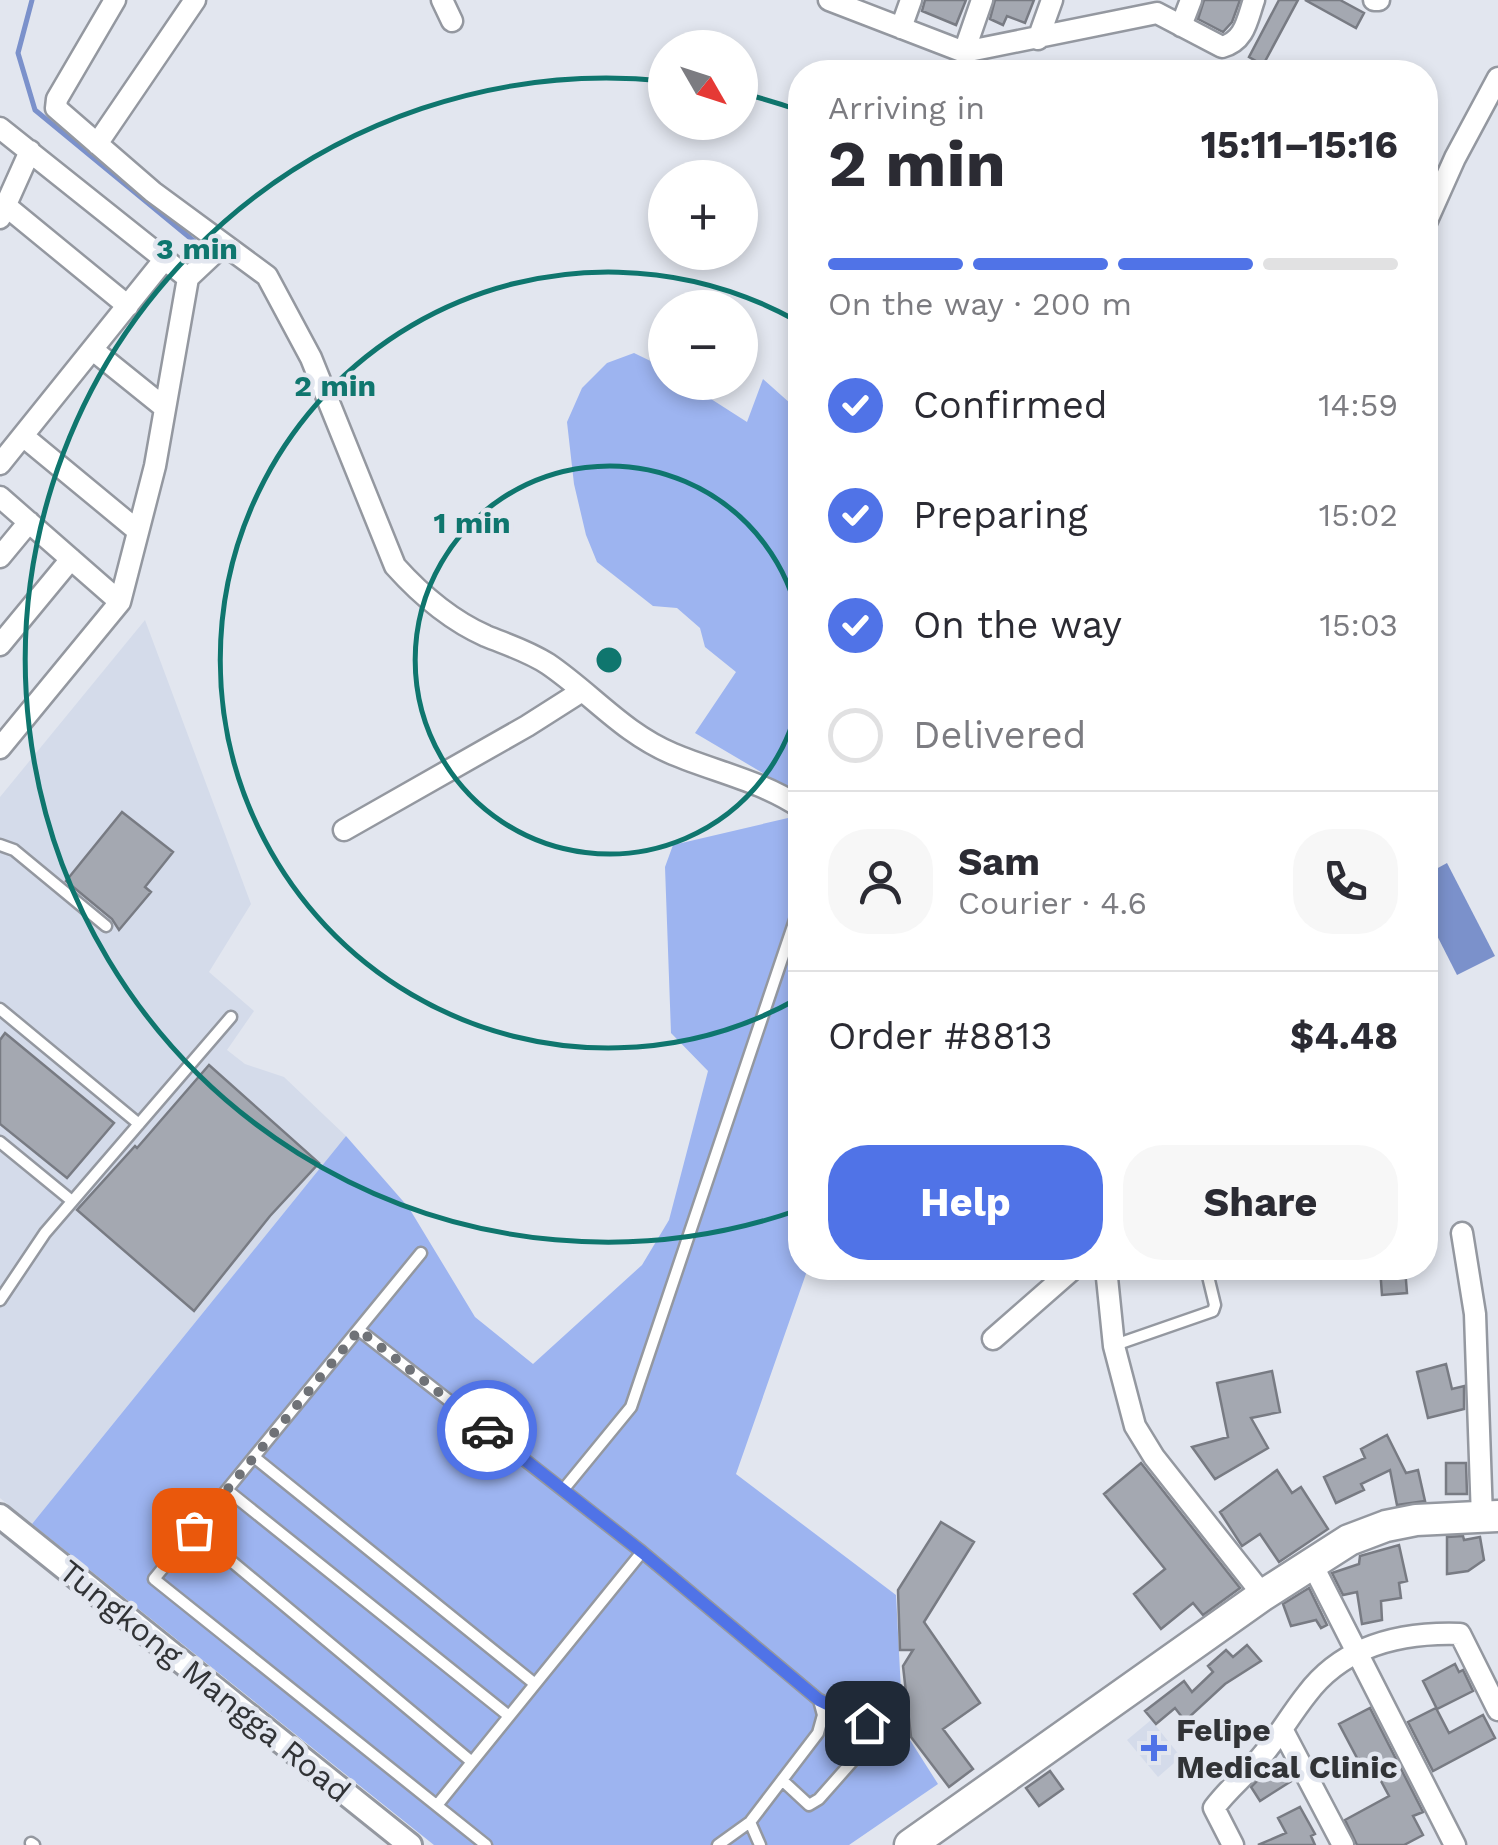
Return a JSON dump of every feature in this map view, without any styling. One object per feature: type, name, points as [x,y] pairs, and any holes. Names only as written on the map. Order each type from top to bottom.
[{"type":"main road","points":[[910,1845],[1263,1595],[1349,1540],[1416,1520],[1490,1517]]},
{"type":"street","points":[[114,0],[57,99],[56,108],[222,246],[246,258],[267,276],[358,467],[395,566],[419,593],[454,619],[526,650],[641,738],[673,754],[762,786],[788,801]]},
{"type":"street","points":[[97,144],[195,0]]},
{"type":"street","points":[[442,0],[452,21]]},
{"type":"street","points":[[901,28],[912,0]]},
{"type":"street","points":[[964,52],[982,0]]},
{"type":"street","points":[[1038,39],[1052,0]]},
{"type":"street","points":[[1114,22],[1122,0]]},
{"type":"street","points":[[1181,26],[1191,0]]},
{"type":"street","points":[[837,1],[964,52],[1157,13],[1222,47],[1241,37],[1254,0]]},
{"type":"street","points":[[1438,196],[1498,78]]},
{"type":"street","points":[[0,128],[188,278]]},
{"type":"street","points":[[30,151],[3,212],[128,306]]},
{"type":"street","points":[[0,748],[120,602],[165,408],[188,278],[222,246]]},
{"type":"street","points":[[0,464],[164,260]]},
{"type":"street","points":[[94,350],[165,408]]},
{"type":"street","points":[[23,436],[138,531]]},
{"type":"street","points":[[0,497],[120,602]]},
{"type":"street","points":[[0,558],[29,522]]},
{"type":"street","points":[[0,645],[72,560]]},
{"type":"street","points":[[344,830],[582,691]]},
{"type":"street","points":[[1462,1233],[1476,1314],[1490,1517]]},
{"type":"street","points":[[993,1339],[1060,1280]]},
{"type":"street","points":[[1107,1280],[1114,1346],[1128,1404],[1144,1442],[1263,1595]]},
{"type":"street","name":"Tungkong Mangga Road","points":[[3,1524],[410,1845]]},
{"type":"street","points":[[1312,1562],[1455,1845]]},
{"type":"street","points":[[1233,1845],[1214,1808],[1260,1760],[1320,1678],[1356,1652],[1399,1636],[1460,1634],[1498,1710]]},
{"type":"street","points":[[1282,1729],[1342,1845]]},
{"type":"lane","points":[[0,846],[14,850],[106,926]]},
{"type":"lane","points":[[563,1490],[630,1407],[788,941]]},
{"type":"lane","points":[[0,1009],[139,1124]]},
{"type":"lane","points":[[0,1300],[45,1233],[230,1018]]},
{"type":"lane","points":[[0,1142],[72,1201]]},
{"type":"lane","points":[[421,1253],[154,1579],[486,1845]]},
{"type":"lane","points":[[1114,1346],[1212,1311],[1215,1305],[1209,1280]]},
{"type":"lane","points":[[359,1330],[642,1552],[819,1700],[867,1723],[874,1733],[810,1804],[782,1780]]},
{"type":"lane","points":[[254,1457],[535,1684]]},
{"type":"lane","points":[[227,1490],[509,1716]]},
{"type":"lane","points":[[194,1530],[472,1762]]},
{"type":"lane","points":[[438,1804],[642,1552]]},
{"type":"lane","points":[[718,1845],[750,1822],[818,1733],[822,1715],[819,1700]]},
{"type":"lane","points":[[750,1822],[760,1845]]},
{"type":"shaded area","points":[[634,353],[648,360],[648,400],[713,400],[747,422],[763,379],[788,401],[788,788],[695,733],[736,672],[705,647],[700,628],[677,608],[653,606],[597,562],[574,484],[567,422],[582,388],[607,363]]},
{"type":"shaded area","points":[[145,620],[251,904],[209,972],[254,1011],[227,1050],[245,1064],[284,1077],[346,1136],[32,1524],[0,1498],[0,797]]},
{"type":"shaded area","points":[[788,818],[788,1280],[804,1280],[736,1474],[896,1595],[903,1729],[938,1784],[849,1845],[434,1845],[32,1524],[346,1136],[409,1208],[475,1317],[533,1364],[642,1265],[669,1220],[708,1071],[671,1033],[665,867],[673,845]]},
{"type":"shaded area","points":[[1447,863],[1495,956],[1457,975],[1438,938],[1438,868]]},
{"type":"shaded area","name":"Felipe Medical Clinic","points":[[1151,1720],[1181,1757],[1158,1777],[1127,1740]]},
{"type":"building","points":[[925,0],[966,0],[956,25],[922,11]]},
{"type":"building","points":[[995,0],[1034,0],[1025,23],[1007,16],[1003,25],[990,19]]},
{"type":"building","points":[[1204,0],[1240,0],[1232,22],[1223,32],[1198,19]]},
{"type":"building","points":[[1279,0],[1298,0],[1266,60],[1249,57]]},
{"type":"building","points":[[1305,0],[1340,0],[1364,13],[1356,28]]},
{"type":"building","points":[[122,812],[173,852],[145,887],[151,892],[119,930],[112,919],[66,881]]},
{"type":"building","points":[[5,1033],[114,1123],[67,1178],[0,1124],[0,1040]]},
{"type":"building","points":[[209,1065],[319,1163],[270,1216],[194,1311],[77,1210]]},
{"type":"building","points":[[1381,1280],[1406,1280],[1407,1293],[1382,1295]]},
{"type":"building","points":[[1446,1364],[1452,1389],[1464,1386],[1464,1409],[1428,1418],[1417,1372]]},
{"type":"building","points":[[1272,1371],[1280,1412],[1251,1418],[1268,1448],[1215,1479],[1192,1447],[1228,1437],[1217,1383]]},
{"type":"building","points":[[1387,1435],[1406,1473],[1418,1470],[1425,1501],[1397,1505],[1390,1470],[1361,1484],[1364,1490],[1336,1503],[1324,1477],[1365,1458],[1361,1449]]},
{"type":"building","points":[[1141,1463],[1240,1588],[1203,1615],[1193,1603],[1161,1629],[1134,1594],[1165,1569],[1104,1494]]},
{"type":"building","points":[[1446,1463],[1466,1463],[1467,1494],[1446,1494]]},
{"type":"building","points":[[1277,1470],[1292,1493],[1301,1487],[1328,1529],[1279,1562],[1260,1534],[1242,1546],[1220,1512]]},
{"type":"building","points":[[941,1522],[974,1542],[924,1622],[980,1703],[943,1729],[973,1769],[949,1787],[911,1737],[903,1666],[913,1650],[900,1650],[898,1590]]},
{"type":"building","points":[[1463,1536],[1464,1540],[1480,1537],[1484,1560],[1468,1571],[1447,1574],[1447,1537]]},
{"type":"building","points":[[1399,1545],[1407,1581],[1399,1583],[1401,1598],[1381,1601],[1382,1620],[1362,1624],[1357,1592],[1343,1595],[1332,1573],[1359,1564],[1360,1556]]},
{"type":"building","points":[[1309,1588],[1327,1625],[1321,1628],[1316,1620],[1291,1626],[1283,1604]]},
{"type":"building","points":[[1247,1645],[1261,1661],[1225,1684],[1185,1721],[1175,1708],[1156,1724],[1145,1711],[1184,1681],[1192,1692],[1213,1672],[1208,1666],[1226,1650],[1233,1657]]},
{"type":"building","points":[[1455,1664],[1459,1672],[1463,1670],[1473,1691],[1437,1709],[1423,1681]]},
{"type":"building","points":[[1370,1708],[1423,1812],[1413,1816],[1423,1835],[1404,1845],[1357,1845],[1345,1820],[1389,1796],[1374,1768],[1365,1773],[1339,1724]]},
{"type":"building","points":[[1436,1708],[1449,1733],[1483,1715],[1495,1738],[1433,1771],[1408,1722]]},
{"type":"building","points":[[1287,1767],[1293,1780],[1260,1801],[1251,1787],[1264,1774],[1267,1779]]},
{"type":"building","points":[[1050,1771],[1063,1789],[1039,1806],[1026,1788]]},
{"type":"building","points":[[1300,1807],[1315,1834],[1311,1836],[1315,1845],[1258,1845],[1286,1833],[1278,1818]]},
{"type":"waterway","points":[[32,0],[18,53],[35,110],[206,251]]},
{"type":"way so far","points":[[194,1530],[359,1330],[487,1430]]},
{"type":"place","name":"Felipe Medical Clinic","points":[[1154,1748]]},
{"type":"route","points":[[487,1430],[642,1552],[819,1700],[867,1723]]}]
